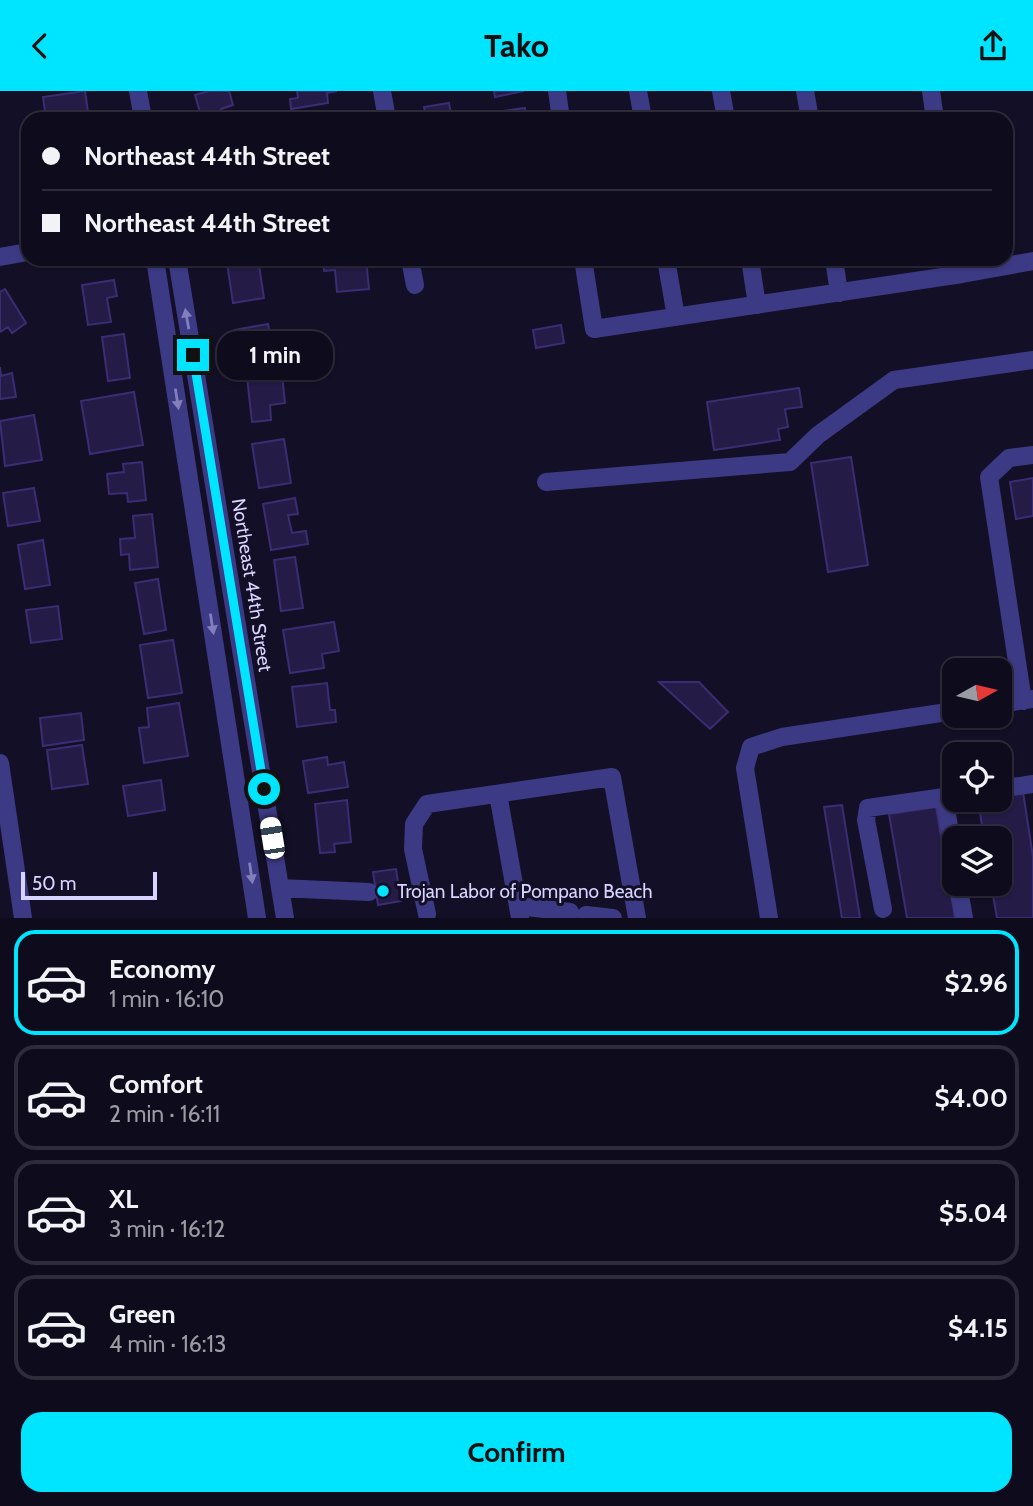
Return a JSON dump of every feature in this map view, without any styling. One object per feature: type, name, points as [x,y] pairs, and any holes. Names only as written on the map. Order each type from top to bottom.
[{"type":"street","points":[[138,91],[142,112]]},
{"type":"street","points":[[382,91],[386,112]]},
{"type":"street","points":[[557,91],[560,112]]},
{"type":"street","points":[[638,91],[642,112]]},
{"type":"street","points":[[721,91],[725,112]]},
{"type":"street","points":[[805,91],[809,112]]},
{"type":"street","points":[[931,91],[935,112]]},
{"type":"street","points":[[0,257],[21,253]]},
{"type":"street","points":[[1013,263],[1033,261]]},
{"type":"street","points":[[156,266],[257,918]]},
{"type":"street","name":"Northeast 44th Street","points":[[178,266],[285,918]]},
{"type":"street","points":[[411,266],[415,285]]},
{"type":"street","points":[[584,266],[594,329],[839,293],[960,267]]},
{"type":"street","points":[[667,266],[676,317]]},
{"type":"street","points":[[751,266],[757,305]]},
{"type":"street","points":[[835,266],[839,293]]},
{"type":"street","points":[[546,482],[790,462],[818,435],[894,380],[1033,360]]},
{"type":"street","points":[[1028,700],[989,477],[1009,459],[1033,455]]},
{"type":"street","points":[[769,918],[745,768],[751,747],[782,737],[942,713]]},
{"type":"street","points":[[0,763],[23,918]]},
{"type":"street","points":[[427,914],[413,849],[414,824],[427,804],[612,777],[637,918]]},
{"type":"street","points":[[1012,787],[1033,784]]},
{"type":"street","points":[[498,794],[519,912],[578,913],[613,918]]},
{"type":"street","points":[[883,909],[866,820],[868,808],[942,797]]},
{"type":"street","points":[[280,888],[369,892]]},
{"type":"street","points":[[960,896],[964,918]]},
{"type":"building","points":[[85,91],[88,112],[45,112],[43,97]]},
{"type":"building","points":[[209,91],[229,91],[233,105],[221,109],[222,112],[200,112],[195,95]]},
{"type":"building","points":[[297,91],[337,91],[327,93],[328,103],[291,109],[290,99],[298,98]]},
{"type":"building","points":[[494,91],[524,91],[495,97]]},
{"type":"building","points":[[449,103],[451,112],[425,112],[424,107]]},
{"type":"building","points":[[525,108],[525,112],[496,112]]},
{"type":"building","points":[[227,266],[259,266],[264,298],[233,303]]},
{"type":"building","points":[[324,266],[367,266],[369,289],[337,292],[335,270],[324,271]]},
{"type":"building","points":[[114,280],[117,296],[107,298],[111,322],[88,325],[82,285]]},
{"type":"building","points":[[5,289],[26,323],[12,333],[8,327],[0,332],[0,292]]},
{"type":"building","points":[[268,324],[271,340],[262,342],[264,358],[240,363],[234,330]]},
{"type":"building","points":[[561,325],[564,343],[536,348],[533,330]]},
{"type":"building","points":[[124,334],[130,378],[108,381],[102,337]]},
{"type":"building","points":[[0,367],[1,376],[12,373],[16,397],[0,399]]},
{"type":"building","points":[[282,374],[285,403],[270,405],[271,420],[252,422],[247,377]]},
{"type":"building","points":[[799,388],[802,407],[785,409],[788,427],[778,429],[780,440],[714,450],[707,402]]},
{"type":"building","points":[[134,392],[143,445],[90,454],[81,401]]},
{"type":"building","points":[[34,415],[42,460],[5,466],[0,421]]},
{"type":"building","points":[[284,439],[291,483],[259,488],[252,444]]},
{"type":"building","points":[[851,457],[868,565],[828,572],[811,463]]},
{"type":"building","points":[[142,462],[146,500],[128,502],[127,493],[109,494],[107,474],[124,472],[123,464]]},
{"type":"building","points":[[1033,478],[1033,516],[1016,519],[1010,482]]},
{"type":"building","points":[[34,488],[40,521],[8,526],[3,493]]},
{"type":"building","points":[[295,498],[298,514],[288,515],[292,533],[306,531],[308,544],[271,550],[263,504]]},
{"type":"building","points":[[152,514],[158,567],[130,570],[129,554],[121,555],[120,539],[135,538],[133,516]]},
{"type":"building","points":[[43,540],[50,585],[25,589],[18,545]]},
{"type":"building","points":[[295,557],[303,608],[281,611],[274,560]]},
{"type":"building","points":[[158,579],[166,630],[144,634],[135,583]]},
{"type":"building","points":[[58,606],[62,639],[31,643],[26,610]]},
{"type":"building","points":[[334,622],[339,651],[322,654],[324,668],[290,673],[283,630]]},
{"type":"building","points":[[173,640],[182,693],[148,698],[140,645]]},
{"type":"building","points":[[659,682],[699,682],[728,712],[710,729]]},
{"type":"building","points":[[327,683],[330,710],[335,710],[336,722],[297,727],[292,687]]},
{"type":"building","points":[[179,703],[188,756],[144,763],[139,728],[149,727],[147,708]]},
{"type":"building","points":[[81,713],[84,740],[43,746],[40,718]]},
{"type":"building","points":[[82,745],[88,784],[52,789],[47,750]]},
{"type":"building","points":[[327,757],[328,765],[344,762],[348,787],[308,793],[303,761]]},
{"type":"building","points":[[161,780],[165,810],[128,816],[123,786]]},
{"type":"building","points":[[1023,792],[1033,857],[1033,918],[997,918],[993,896],[1012,896],[1012,826],[982,826],[980,812],[1012,812],[1012,793]]},
{"type":"building","points":[[347,800],[351,842],[334,844],[335,852],[320,853],[315,804]]},
{"type":"building","points":[[842,805],[860,918],[842,918],[824,807]]},
{"type":"building","points":[[936,807],[942,842],[942,896],[951,896],[955,918],[907,918],[889,814]]},
{"type":"building","points":[[396,869],[401,901],[378,905],[373,872]]},
{"type":"place","name":"Trojan Labor of Pompano Beach","points":[[383,891]]},
{"type":"route","points":[[193,355],[264,789]]}]
